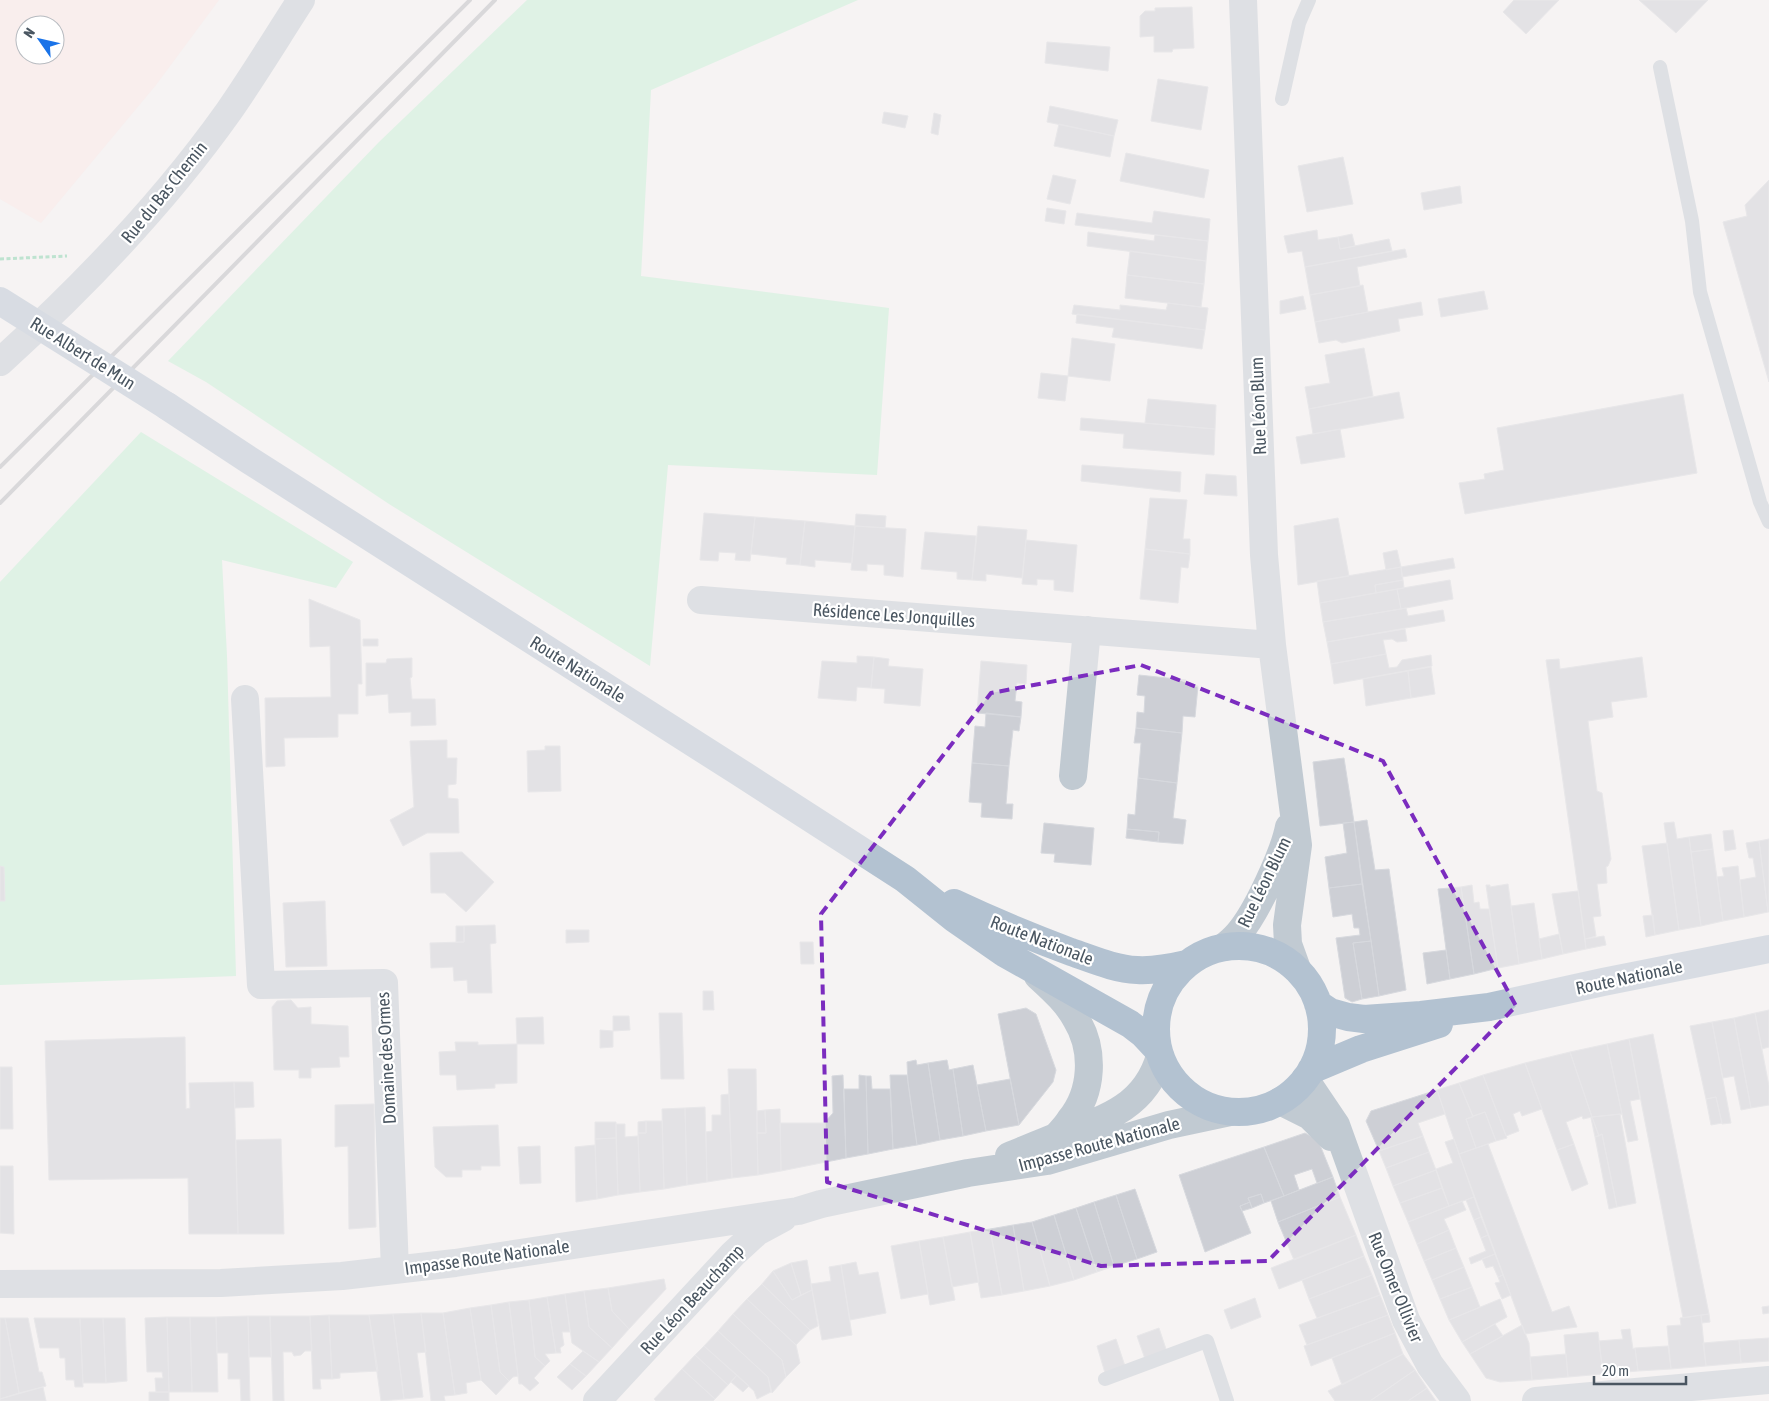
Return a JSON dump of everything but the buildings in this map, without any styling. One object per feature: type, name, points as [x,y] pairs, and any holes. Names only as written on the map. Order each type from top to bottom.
[{"type":"main road","name":"Rue Albert de Mun","points":[[0,301],[249,460]]},
{"type":"main road","name":"Route Nationale","points":[[249,460],[905,879],[979,937],[1033,971],[1130,1024],[1143,1034],[1159,1053]]},
{"type":"main road","name":"Route Nationale","points":[[905,879],[990,920],[1115,967],[1136,970],[1164,970],[1187,964]]},
{"type":"main road","points":[[1247,946],[1263,949],[1284,959],[1297,969],[1312,989],[1318,1004],[1321,1020],[1321,1038],[1318,1054],[1308,1074],[1294,1091],[1280,1101],[1260,1109],[1245,1112],[1230,1112],[1203,1104],[1190,1097],[1170,1076],[1159,1053],[1156,1024],[1161,999],[1169,984],[1187,964],[1208,952],[1224,947],[1247,946]]},
{"type":"main road","name":"Route Nationale","points":[[1318,1004],[1338,1015],[1364,1019],[1421,1015],[1489,1006],[1769,949]]},
{"type":"main road","name":"Route Nationale","points":[[1308,1074],[1361,1049],[1489,1006]]},
{"type":"street","name":"Rue du Bas Chemin","points":[[0,362],[102,266],[136,228],[228,112],[301,0]]},
{"type":"street","name":"Rue Léon Blum","points":[[1243,0],[1264,555],[1272,645],[1297,834],[1297,856],[1287,925],[1288,944],[1297,969]]},
{"type":"street","name":"Résidence Les Jonquilles","points":[[700,600],[1272,645]]},
{"type":"street","points":[[1073,776],[1087,630]]},
{"type":"street","name":"Domaine des Ormes","points":[[245,699],[260,985],[384,983],[395,1270]]},
{"type":"street","name":"Rue Léon Blum","points":[[1224,947],[1238,934],[1252,914],[1287,838],[1293,810]]},
{"type":"street","name":"Route Nationale","points":[[1033,971],[1061,998],[1076,1018],[1085,1038],[1089,1059],[1088,1077],[1083,1098],[1071,1120],[1055,1138]]},
{"type":"street","name":"Impasse Route Nationale","points":[[968,1173],[1095,1122],[1126,1107],[1144,1088],[1154,1072],[1159,1053]]},
{"type":"street","name":"Rue Omer Ollivier","points":[[1308,1074],[1336,1125],[1406,1320],[1430,1365],[1457,1401]]},
{"type":"street","name":"Rue Omer Ollivier","points":[[1280,1101],[1302,1110],[1319,1123],[1350,1164]]},
{"type":"street","name":"Impasse Route Nationale","points":[[0,1284],[221,1283],[324,1277],[465,1262],[798,1211],[821,1204],[968,1173],[1047,1161],[1169,1125],[1230,1112]]},
{"type":"street","name":"Rue Léon Beauchamp","points":[[597,1401],[733,1254],[757,1232],[798,1211]]},
{"type":"street","points":[[1536,1401],[1769,1380]]},
{"type":"lane","points":[[1282,99],[1299,23],[1309,0]]},
{"type":"lane","points":[[1660,67],[1692,221],[1700,292],[1760,502],[1769,522]]},
{"type":"lane","points":[[1105,1379],[1207,1341],[1227,1401]]},
{"type":"path","points":[[0,259],[71,256]]},
{"type":"highlighted area","points":[[1141,665],[1383,761],[1516,1006],[1268,1261],[1101,1266],[827,1182],[821,914],[991,693]]},
{"type":"shaded area","points":[[0,0],[219,0],[156,85],[41,223],[0,199]]},
{"type":"green space","points":[[527,0],[858,0],[651,90],[641,276],[889,308],[877,475],[668,465],[650,666],[389,504],[206,382],[168,361],[379,142]]},
{"type":"green space","points":[[141,432],[353,562],[336,588],[222,560],[227,656],[236,976],[0,985],[0,582]]},
{"type":"railway","points":[[0,467],[470,0]]},
{"type":"railway","points":[[0,503],[495,0]]}]
